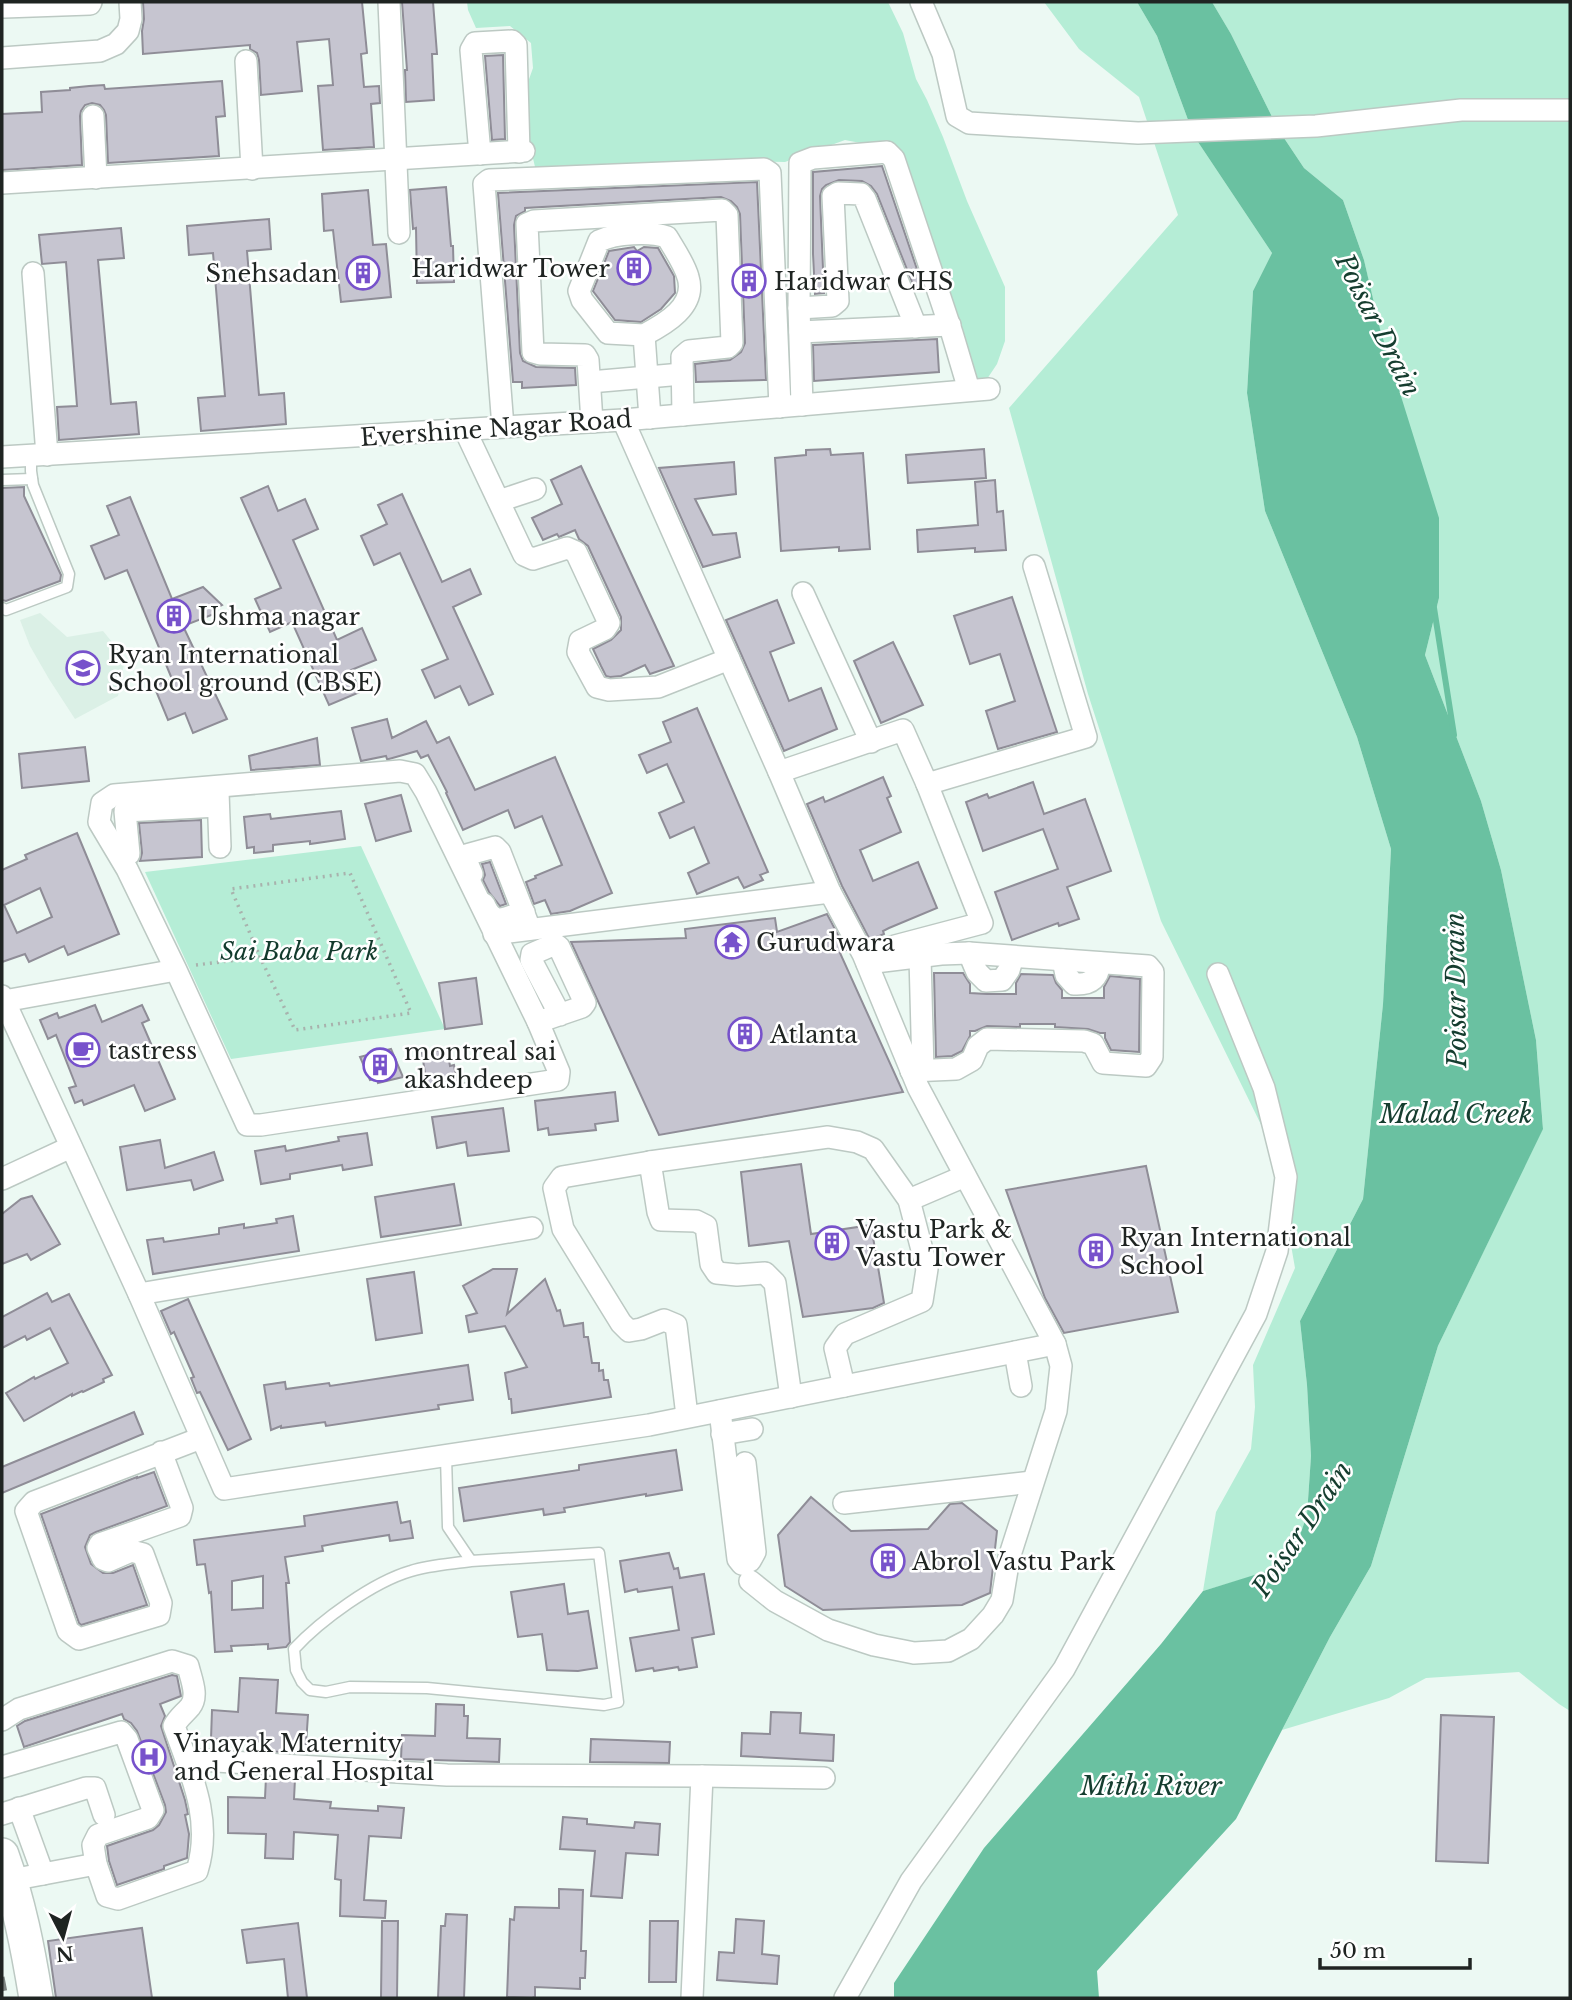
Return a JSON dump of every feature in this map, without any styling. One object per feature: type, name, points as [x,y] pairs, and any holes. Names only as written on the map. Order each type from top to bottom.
[{"type":"main road","points":[[19,1870],[36,1998]]},
{"type":"street","points":[[2,5],[78,5],[92,2]]},
{"type":"street","points":[[2,58],[100,51],[116,44],[128,31],[131,19],[130,2]]},
{"type":"street","points":[[389,2],[399,233]]},
{"type":"street","points":[[921,2],[943,54],[957,116],[969,123],[1138,133],[1316,127],[1461,110],[1570,110]]},
{"type":"street","points":[[2,183],[251,169],[397,160],[522,151],[516,45],[512,41],[475,44],[471,50],[480,154]]},
{"type":"street","points":[[246,61],[251,169]]},
{"type":"street","points":[[93,116],[96,178]]},
{"type":"street","points":[[800,332],[950,325],[894,159],[887,152],[813,158],[800,163],[799,307],[802,405]]},
{"type":"street","points":[[503,427],[484,184],[489,180],[764,169],[770,173],[780,407]]},
{"type":"street","points":[[799,307],[832,306],[838,301],[833,196],[838,193],[861,194],[916,327]]},
{"type":"street","points":[[667,213],[667,237],[688,277],[689,288],[685,303],[668,323],[644,335],[608,333],[582,300],[579,291],[599,241],[608,236],[615,226],[667,213],[722,210],[727,215],[732,343],[728,347],[689,351],[682,357],[683,415]]},
{"type":"street","points":[[592,422],[589,360],[585,355],[533,352],[527,224],[534,221],[615,226],[667,237]]},
{"type":"street","points":[[33,273],[39,455]]},
{"type":"street","name":"Evershine Nagar Road","points":[[2,457],[623,420],[979,390],[950,325]]},
{"type":"street","points":[[644,335],[650,418]]},
{"type":"street","points":[[590,382],[682,374]]},
{"type":"street","points":[[623,420],[830,892],[865,959],[965,1176],[1055,1345],[1061,1366],[1056,1411],[1009,1558],[1002,1600],[993,1615],[971,1639],[948,1651],[914,1653],[874,1646],[828,1630],[775,1601],[750,1581]]},
{"type":"street","points":[[465,430],[524,555],[533,559],[567,548],[576,552],[609,623],[605,629],[580,641],[579,652],[597,687],[609,690],[658,687],[729,659]]},
{"type":"street","points":[[499,501],[535,489]]},
{"type":"street","points":[[927,784],[1086,737],[1034,566]]},
{"type":"street","points":[[803,593],[871,742]]},
{"type":"street","points":[[779,772],[903,730],[982,923],[865,959]]},
{"type":"street","points":[[525,924],[489,915],[475,889],[426,792],[415,774],[400,771],[218,796],[125,803],[114,795],[102,803],[99,822],[186,967],[247,1125],[558,1080],[559,1072],[538,1022],[475,889],[466,855],[495,847],[500,852],[525,924],[533,960],[560,1015]]},
{"type":"street","points":[[218,796],[220,847]]},
{"type":"street","points":[[125,803],[129,854]]},
{"type":"street","points":[[494,934],[525,924],[830,892]]},
{"type":"street","points":[[513,974],[555,944],[559,947],[585,1003],[582,1007],[538,1022]]},
{"type":"street","points":[[865,959],[969,953],[1148,966],[1153,972],[1152,1057],[1146,1066],[1103,1063],[1093,1044],[1084,1041],[987,1039],[978,1046],[972,1060],[956,1069],[917,1070]]},
{"type":"street","points":[[917,1070],[920,957]]},
{"type":"street","points":[[186,967],[3,998],[139,1294],[224,1489],[649,1425],[1055,1345]]},
{"type":"street","points":[[845,1998],[911,1881],[1064,1669],[1256,1314],[1276,1251],[1286,1177],[1264,1088],[1218,974]]},
{"type":"street","points":[[687,1416],[676,1325],[664,1320],[629,1331],[621,1323],[563,1229],[554,1188],[562,1177],[828,1136],[857,1142],[873,1149],[909,1200],[927,1269],[922,1301],[845,1334],[835,1348],[844,1386]]},
{"type":"street","points":[[2,1179],[71,1147]]},
{"type":"street","points":[[650,1162],[658,1212],[662,1220],[696,1221],[706,1226],[711,1264],[717,1273],[765,1273],[775,1283],[791,1397]]},
{"type":"street","points":[[909,1200],[965,1176]]},
{"type":"street","points":[[139,1294],[532,1228]]},
{"type":"street","points":[[1015,1352],[1020,1386]]},
{"type":"street","points":[[722,1434],[752,1431],[749,1405]]},
{"type":"street","points":[[720,1411],[738,1559],[742,1564],[750,1561],[755,1552],[745,1463]]},
{"type":"street","points":[[161,1452],[182,1508],[180,1516],[100,1544],[98,1548],[103,1559],[108,1561],[131,1551],[143,1554],[161,1603],[159,1615],[79,1639],[68,1631],[26,1511],[34,1502],[161,1452],[201,1437]]},
{"type":"street","points":[[844,1503],[1032,1482]]},
{"type":"street","points":[[2,1720],[19,1709],[172,1661],[188,1666],[195,1694],[191,1706],[174,1726],[203,1814],[202,1856],[197,1871],[118,1899],[107,1896],[96,1864],[93,1845],[98,1836],[148,1818],[153,1810],[127,1739],[121,1732],[2,1768]]},
{"type":"street","points":[[200,1759],[447,1775],[824,1778]]},
{"type":"street","points":[[692,1998],[702,1776]]},
{"type":"street","points":[[96,1864],[19,1870],[10,1811],[86,1788],[95,1788],[104,1815]]},
{"type":"lane","points":[[2,608],[6,610],[67,587],[69,574],[33,485],[32,479],[39,455]]},
{"type":"lane","points":[[2,480],[32,479]]},
{"type":"lane","points":[[446,1457],[448,1527],[471,1562]]},
{"type":"lane","points":[[599,1553],[618,1702],[604,1705],[427,1688],[350,1687],[326,1692],[310,1690],[302,1682],[296,1670],[294,1649],[329,1618],[379,1585],[412,1570],[471,1562],[599,1553]]},
{"type":"path","points":[[350,873],[411,1013],[295,1030],[260,957],[230,888],[350,873]]},
{"type":"path","points":[[186,967],[260,957]]},
{"type":"shaded area","name":"Ryan International School ground (CBSE)","points":[[40,613],[67,637],[103,631],[125,658],[118,696],[75,719],[30,646],[20,620]]},
{"type":"green space","points":[[467,2],[888,2],[903,33],[916,79],[1005,287],[1005,341],[997,364],[987,379],[974,380],[896,150],[845,140],[785,162],[734,161],[536,171],[526,129],[523,96],[533,68],[531,43],[510,26],[476,28]]},
{"type":"green space","points":[[1044,2],[1137,2],[1157,36],[1194,136],[1272,253],[1253,291],[1247,393],[1265,511],[1357,737],[1391,849],[1383,1004],[1363,1199],[1300,1321],[1311,1456],[1307,1515],[1290,1565],[1203,1591],[1216,1512],[1251,1449],[1255,1407],[1253,1365],[1295,1268],[1275,1153],[1161,921],[1088,694],[1009,408],[1178,215],[1139,97],[1079,49]]},
{"type":"green space","points":[[1212,2],[1570,2],[1570,1711],[1519,1672],[1426,1678],[1389,1698],[1282,1730],[1330,1637],[1371,1566],[1438,1346],[1543,1128],[1536,1040],[1501,870],[1481,801],[1425,655],[1439,598],[1364,260],[1343,200],[1304,168],[1278,129],[1231,34]]},
{"type":"green space","name":"Sai Baba Park","points":[[361,846],[445,1029],[231,1059],[145,872]]},
{"type":"water","name":"Malad Creek","points":[[1137,2],[1212,2],[1231,34],[1278,129],[1304,168],[1343,200],[1364,260],[1380,329],[1439,518],[1439,598],[1425,655],[1481,801],[1501,870],[1536,1040],[1543,1129],[1438,1346],[1371,1566],[1330,1637],[1236,1819],[1097,1971],[1099,1998],[894,1998],[894,1983],[984,1848],[1161,1644],[1203,1591],[1290,1564],[1307,1515],[1311,1456],[1300,1321],[1363,1199],[1383,1004],[1391,849],[1357,737],[1265,511],[1247,393],[1253,291],[1272,253],[1194,136],[1157,36]]},
{"type":"building","points":[[143,2],[362,2],[367,53],[361,54],[364,87],[379,86],[380,103],[371,104],[374,147],[323,150],[318,86],[333,85],[329,39],[297,42],[302,91],[261,95],[259,60],[250,45],[143,54]]},
{"type":"building","points":[[402,2],[433,2],[437,54],[432,54],[434,100],[406,102],[407,70]]},
{"type":"building","points":[[503,55],[505,139],[492,140],[485,56]]},
{"type":"building","points":[[222,81],[225,116],[216,117],[219,156],[108,163],[106,115],[100,105],[92,103],[85,105],[80,116],[82,165],[2,170],[2,114],[42,112],[41,92],[104,85],[105,89]]},
{"type":"building","points":[[882,166],[922,284],[914,287],[877,194],[871,186],[862,181],[839,180],[826,185],[820,196],[824,293],[815,294],[813,172]]},
{"type":"building","name":"Haridwar CHS","points":[[757,182],[766,380],[696,382],[695,364],[730,360],[741,352],[745,343],[740,214],[731,201],[721,197],[525,208],[525,211],[516,216],[514,225],[520,353],[523,361],[536,367],[575,368],[576,385],[522,388],[522,382],[513,382],[498,193]]},
{"type":"building","points":[[446,187],[454,282],[417,283],[416,228],[413,229],[410,190]]},
{"type":"building","points":[[368,190],[373,245],[386,244],[391,297],[341,302],[333,230],[324,231],[322,194]]},
{"type":"building","points":[[269,219],[271,249],[247,251],[259,395],[284,393],[286,424],[201,431],[198,398],[225,396],[213,253],[189,255],[187,226]]},
{"type":"building","points":[[121,228],[124,258],[98,260],[111,404],[136,402],[139,434],[59,440],[57,407],[77,406],[66,262],[42,264],[39,235]]},
{"type":"building","name":"Haridwar Tower","points":[[634,247],[637,251],[644,247],[658,248],[674,276],[675,293],[661,309],[641,322],[615,320],[593,291],[609,251]]},
{"type":"building","points":[[937,339],[939,372],[814,381],[813,345]]},
{"type":"building","points":[[830,449],[831,455],[863,453],[870,549],[839,551],[839,547],[781,551],[775,458],[806,455],[806,450]]},
{"type":"building","points":[[984,449],[986,478],[908,483],[906,455]]},
{"type":"building","points":[[734,462],[736,494],[695,499],[713,535],[736,533],[740,557],[703,567],[659,468]]},
{"type":"building","points":[[581,466],[674,666],[650,674],[645,665],[621,676],[606,676],[593,649],[611,640],[621,630],[621,617],[588,546],[579,539],[575,530],[543,540],[532,518],[562,504],[551,480]]},
{"type":"building","points":[[995,480],[997,512],[1003,511],[1006,550],[975,552],[975,548],[918,552],[917,530],[978,525],[975,482]]},
{"type":"building","points":[[268,486],[278,511],[305,499],[318,529],[293,540],[337,640],[362,628],[376,660],[351,670],[360,692],[329,705],[292,622],[270,632],[255,599],[281,588],[241,498]]},
{"type":"building","points":[[24,487],[24,496],[61,575],[60,581],[6,601],[2,600],[2,488]]},
{"type":"building","points":[[402,494],[442,582],[470,569],[481,594],[453,607],[493,694],[469,705],[460,686],[435,698],[422,670],[448,659],[400,553],[374,565],[361,536],[387,524],[378,505]]},
{"type":"building","name":"Ushma nagar","points":[[130,497],[172,599],[203,587],[222,605],[212,610],[214,614],[183,626],[227,719],[193,733],[185,713],[168,720],[154,686],[172,679],[127,570],[105,579],[91,546],[119,535],[107,506]]},
{"type":"building","points":[[1012,597],[1057,732],[998,749],[986,711],[1015,701],[1000,654],[970,664],[954,616]]},
{"type":"building","points":[[777,600],[794,643],[770,652],[789,701],[821,688],[837,729],[784,751],[726,620]]},
{"type":"building","points":[[893,642],[923,705],[881,723],[854,661]]},
{"type":"building","points":[[697,708],[768,872],[760,875],[763,880],[744,888],[738,877],[697,894],[688,873],[709,863],[694,827],[670,838],[659,813],[684,802],[667,764],[647,773],[639,755],[671,742],[663,722]]},
{"type":"building","points":[[387,719],[392,738],[426,721],[437,743],[449,737],[475,790],[555,757],[612,893],[570,911],[551,914],[545,900],[534,904],[526,882],[562,865],[542,816],[515,828],[508,810],[463,830],[428,755],[421,758],[417,751],[389,759],[386,756],[361,761],[352,728]]},
{"type":"building","points":[[317,738],[320,765],[251,770],[249,756]]},
{"type":"building","points":[[85,747],[89,781],[22,788],[19,754]]},
{"type":"building","points":[[883,777],[891,796],[887,798],[901,832],[860,850],[873,881],[918,862],[937,908],[889,928],[883,931],[884,934],[870,940],[842,886],[807,804],[823,797],[825,802]]},
{"type":"building","points":[[1033,782],[1044,814],[1085,799],[1111,871],[1067,887],[1079,919],[1059,926],[1058,923],[1012,940],[995,892],[1058,869],[1043,829],[983,851],[966,802],[987,794],[989,798]]},
{"type":"building","points":[[401,795],[411,831],[376,841],[365,804]]},
{"type":"building","points":[[341,811],[345,839],[273,845],[273,851],[254,853],[254,847],[247,848],[244,817],[270,814],[271,819]]},
{"type":"building","points":[[201,820],[202,857],[140,861],[142,853],[139,823]]},
{"type":"building","points":[[77,833],[119,934],[68,955],[64,946],[29,962],[25,954],[2,962],[2,870],[27,859],[25,855]],"holes":[[[40,888],[52,917],[17,933],[4,905]]]},
{"type":"building","points":[[490,862],[506,904],[500,906],[483,880],[485,875],[482,864]]},
{"type":"building","name":"Atlanta","points":[[827,914],[846,950],[840,953],[903,1092],[659,1135],[571,942],[686,938],[685,929],[775,918],[777,932]]},
{"type":"building","points":[[934,973],[963,973],[970,984],[970,993],[987,994],[1016,994],[1016,983],[1021,974],[1053,975],[1062,990],[1062,998],[1104,998],[1104,987],[1110,976],[1140,979],[1139,1052],[1111,1050],[1105,1033],[1088,1029],[1055,1027],[1055,1024],[1020,1024],[1020,1027],[987,1026],[970,1031],[962,1051],[952,1056],[936,1057]]},
{"type":"building","points":[[476,978],[482,1024],[445,1029],[439,983]]},
{"type":"building","points":[[95,1005],[102,1022],[142,1005],[149,1020],[142,1023],[175,1099],[145,1111],[134,1085],[84,1105],[82,1100],[75,1103],[69,1088],[76,1086],[56,1035],[48,1039],[40,1020],[57,1013],[59,1018]]},
{"type":"building","name":"montreal sai akashdeep","points":[[391,1049],[403,1077],[378,1083],[377,1078],[370,1080],[360,1057]]},
{"type":"building","points":[[447,1049],[457,1082],[427,1087],[422,1053]]},
{"type":"building","points":[[615,1092],[618,1121],[595,1124],[596,1130],[549,1135],[548,1128],[538,1130],[535,1101]]},
{"type":"building","points":[[503,1108],[509,1151],[468,1156],[466,1142],[437,1148],[432,1117]]},
{"type":"building","points":[[367,1133],[372,1165],[343,1170],[342,1165],[290,1174],[290,1179],[261,1184],[255,1151],[285,1146],[286,1151],[339,1141],[338,1137]]},
{"type":"building","points":[[160,1140],[165,1168],[214,1152],[223,1180],[194,1190],[191,1180],[127,1190],[120,1147]]},
{"type":"building","name":"Vastu Park & Vastu Tower","points":[[801,1164],[811,1234],[871,1225],[884,1303],[873,1308],[803,1317],[789,1241],[749,1246],[741,1172]]},
{"type":"building","name":"Ryan International School","points":[[1146,1166],[1178,1312],[1064,1333],[1045,1298],[1006,1190]]},
{"type":"building","points":[[454,1184],[461,1225],[381,1237],[375,1197]]},
{"type":"building","points":[[32,1196],[60,1244],[31,1260],[27,1254],[2,1264],[2,1214],[21,1199]]},
{"type":"building","points":[[293,1216],[299,1251],[153,1274],[147,1240],[163,1238],[164,1242],[219,1234],[219,1228],[244,1224],[244,1228],[277,1223],[276,1219]]},
{"type":"building","points":[[493,1269],[517,1269],[507,1314],[545,1279],[557,1311],[560,1310],[564,1326],[583,1323],[592,1363],[599,1363],[599,1371],[603,1370],[611,1397],[512,1413],[505,1373],[527,1367],[505,1326],[469,1332],[466,1316],[477,1313],[463,1286]]},
{"type":"building","points":[[414,1272],[422,1333],[376,1340],[367,1279]]},
{"type":"building","points":[[47,1293],[52,1302],[69,1294],[112,1375],[103,1379],[104,1382],[72,1394],[24,1421],[6,1393],[34,1377],[35,1379],[68,1363],[50,1328],[27,1340],[25,1336],[2,1348],[2,1317]]},
{"type":"building","points":[[188,1299],[251,1439],[228,1450],[200,1392],[197,1393],[191,1378],[194,1377],[174,1332],[171,1334],[161,1311]]},
{"type":"building","points":[[468,1365],[473,1400],[438,1405],[439,1409],[326,1426],[325,1422],[281,1426],[271,1430],[264,1385],[285,1382],[286,1389],[329,1383],[330,1386]]},
{"type":"building","points":[[134,1412],[143,1434],[2,1493],[2,1467]]},
{"type":"building","points":[[676,1450],[682,1490],[564,1508],[565,1512],[544,1515],[543,1509],[464,1521],[459,1488],[579,1470],[579,1465]]},
{"type":"building","points":[[154,1472],[167,1506],[90,1535],[85,1547],[91,1564],[103,1573],[113,1573],[133,1565],[147,1605],[81,1625],[41,1514]]},
{"type":"building","name":"Abrol Vastu Park","points":[[811,1497],[851,1531],[928,1529],[950,1504],[962,1503],[997,1531],[990,1593],[962,1605],[823,1610],[785,1586],[778,1535]]},
{"type":"building","points":[[397,1502],[401,1523],[410,1521],[413,1538],[390,1541],[389,1535],[322,1546],[323,1551],[285,1557],[289,1583],[286,1583],[290,1642],[286,1647],[268,1649],[268,1644],[231,1646],[232,1651],[215,1652],[211,1592],[209,1593],[205,1564],[197,1565],[194,1540],[305,1526],[304,1516]],"holes":[[[263,1576],[263,1608],[232,1610],[232,1581]]]},
{"type":"building","points":[[669,1553],[674,1569],[678,1568],[680,1578],[704,1574],[714,1634],[692,1638],[697,1667],[636,1671],[630,1638],[679,1630],[672,1587],[625,1592],[620,1561]]},
{"type":"building","points":[[564,1584],[568,1614],[588,1611],[597,1668],[578,1671],[547,1670],[542,1634],[518,1637],[511,1592]]},
{"type":"building","points":[[172,1675],[177,1676],[181,1696],[160,1704],[165,1716],[161,1726],[188,1814],[185,1815],[189,1834],[187,1858],[117,1885],[107,1846],[153,1830],[166,1812],[137,1731],[122,1714],[24,1747],[17,1726],[25,1721]]},
{"type":"building","points":[[240,1678],[278,1680],[276,1713],[308,1715],[306,1744],[295,1744],[295,1753],[266,1751],[266,1742],[211,1739],[212,1710],[238,1712]]},
{"type":"building","points":[[436,1704],[464,1705],[464,1716],[468,1716],[467,1738],[500,1739],[499,1762],[401,1759],[402,1735],[435,1736]]},
{"type":"building","points":[[771,1712],[801,1713],[800,1733],[834,1735],[833,1761],[741,1756],[742,1733],[770,1734]]},
{"type":"building","points":[[1441,1715],[1494,1717],[1488,1863],[1436,1861]]},
{"type":"building","points":[[591,1739],[670,1742],[669,1763],[590,1762]]},
{"type":"building","points":[[266,1777],[295,1779],[294,1799],[331,1802],[330,1808],[378,1811],[378,1806],[404,1808],[401,1838],[369,1836],[364,1900],[386,1901],[385,1918],[340,1916],[341,1880],[335,1879],[338,1835],[294,1832],[293,1859],[265,1858],[266,1834],[228,1833],[228,1797],[265,1798]]},
{"type":"building","points":[[563,1817],[587,1819],[587,1824],[634,1828],[635,1822],[660,1824],[658,1855],[626,1853],[622,1898],[591,1896],[595,1851],[560,1849]]},
{"type":"building","points":[[559,1889],[583,1890],[581,1951],[586,1951],[585,1978],[580,1978],[580,1989],[535,1987],[535,1997],[507,1997],[510,1919],[514,1920],[515,1907],[559,1908]]},
{"type":"building","points":[[446,1914],[467,1915],[464,1998],[438,1998],[441,1926],[445,1926]]},
{"type":"building","points":[[736,1919],[764,1921],[762,1954],[779,1956],[777,1984],[717,1980],[719,1952],[734,1953]]},
{"type":"building","points":[[382,1921],[398,1921],[397,1998],[381,1998]]},
{"type":"building","points":[[650,1921],[678,1921],[676,1982],[649,1982]]},
{"type":"building","points":[[298,1923],[307,1998],[288,1998],[284,1959],[247,1963],[242,1930]]},
{"type":"building","points":[[142,1928],[152,1998],[56,1998],[48,1941]]},
{"type":"waterway","name":"Poisar Drain","points":[[1434,608],[1454,735]]},
{"type":"railway","points":[[2,1977],[6,1998]]},
{"type":"place","name":"Haridwar Tower","points":[[634,268]]},
{"type":"place","name":"Snehsadan","points":[[363,273]]},
{"type":"place","name":"Haridwar CHS","points":[[749,281]]},
{"type":"place","name":"Ushma nagar","points":[[174,616]]},
{"type":"place","name":"Ryan International School ground (CBSE)","points":[[83,668]]},
{"type":"place","name":"Gurudwara","points":[[732,942]]},
{"type":"place","name":"Atlanta","points":[[745,1034]]},
{"type":"place","name":"tastress","points":[[83,1050]]},
{"type":"place","name":"montreal sai akashdeep","points":[[380,1065]]},
{"type":"place","name":"Vastu Park & Vastu Tower","points":[[832,1243]]},
{"type":"place","name":"Ryan International School","points":[[1096,1251]]},
{"type":"place","name":"Abrol Vastu Park","points":[[888,1561]]},
{"type":"place","name":"Vinayak Maternity and General Hospital","points":[[149,1757]]},
{"type":"water label","name":"Mithi River","points":[[1151,1786]]}]
